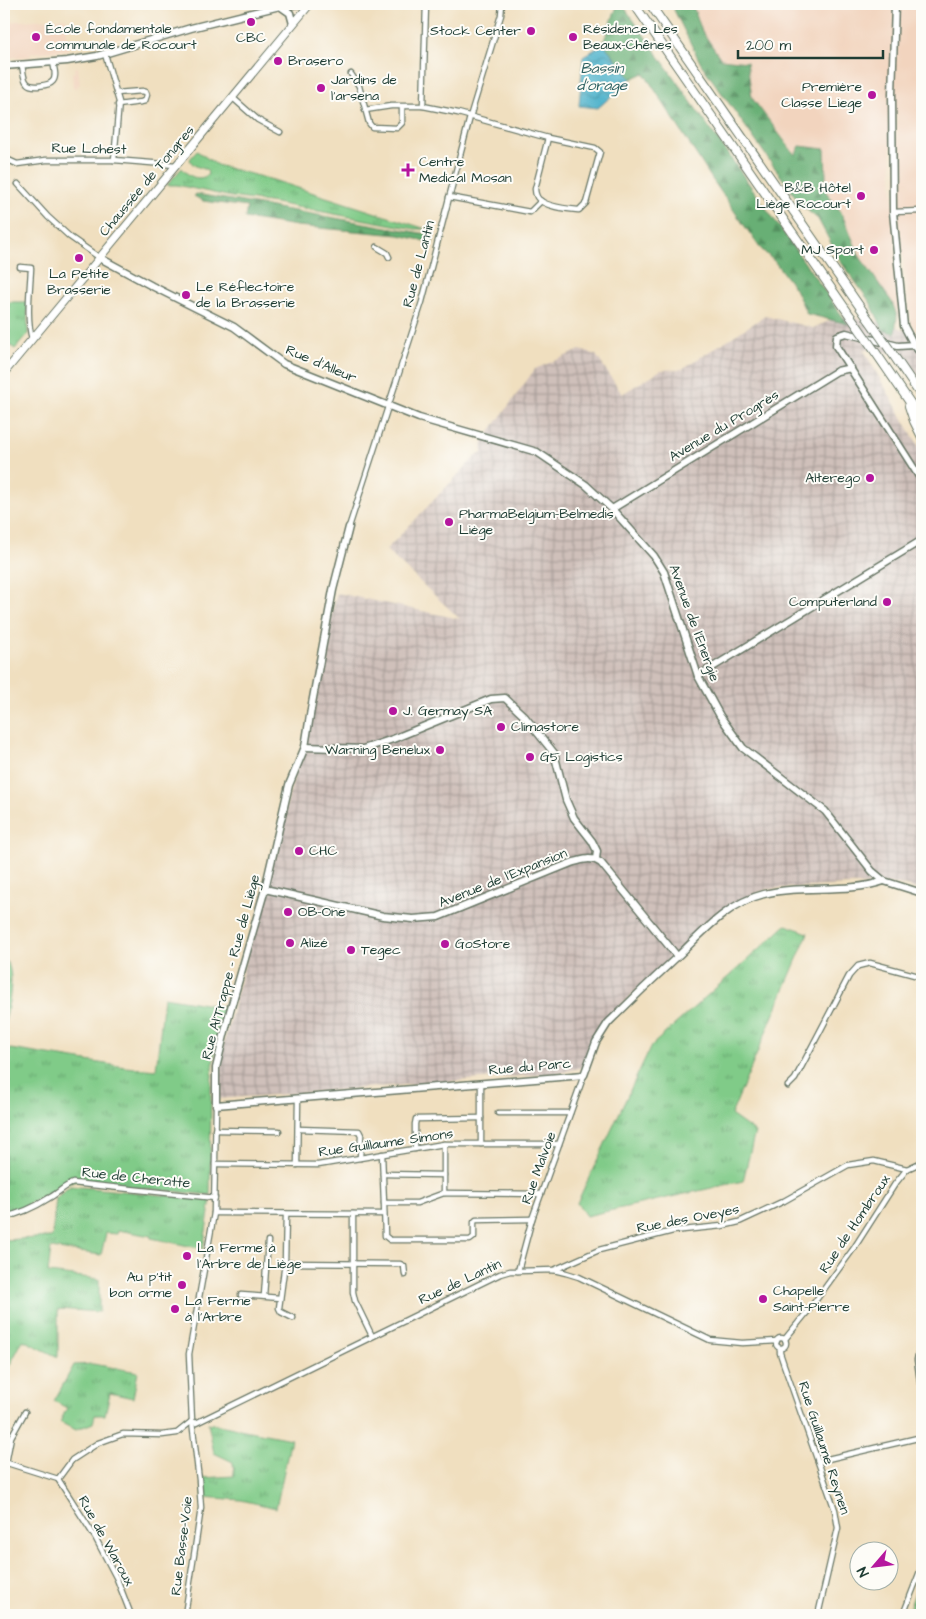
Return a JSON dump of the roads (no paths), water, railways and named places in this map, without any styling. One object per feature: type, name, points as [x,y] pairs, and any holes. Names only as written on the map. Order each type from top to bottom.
[{"type":"highway","points":[[635,5],[922,420]]},
{"type":"highway","points":[[650,5],[921,395]]},
{"type":"highway","points":[[908,399],[914,421],[922,438]]},
{"type":"main road","name":"Chaussée de Tongres","points":[[4,373],[310,4]]},
{"type":"street","points":[[4,66],[88,58],[192,28],[283,5],[300,4]]},
{"type":"street","points":[[423,106],[426,4]]},
{"type":"street","name":"Rue de Lantin","points":[[349,528],[422,302],[470,117],[501,15],[502,4]]},
{"type":"street","points":[[895,4],[892,94],[893,212],[905,332],[922,355]]},
{"type":"street","points":[[283,5],[290,13],[293,24]]},
{"type":"street","points":[[105,54],[118,104],[114,160]]},
{"type":"street","points":[[22,64],[25,80],[32,86],[53,82],[52,62]]},
{"type":"street","points":[[351,74],[360,86],[365,110],[372,127],[397,128],[402,123],[402,107]]},
{"type":"street","points":[[116,93],[142,91],[146,92],[147,95],[145,101],[142,102],[118,104]]},
{"type":"street","points":[[233,98],[258,120],[280,132]]},
{"type":"street","points":[[365,110],[391,106],[423,106],[595,148],[600,152],[586,203],[579,210],[545,204],[537,197],[535,189],[548,138]]},
{"type":"street","name":"Rue Lohest","points":[[4,158],[17,164],[46,160],[114,160],[176,165]]},
{"type":"street","points":[[18,184],[48,217],[70,237],[100,258]]},
{"type":"street","points":[[449,196],[530,212],[541,201]]},
{"type":"street","points":[[893,212],[922,211]]},
{"type":"street","points":[[377,247],[387,253],[389,257]]},
{"type":"street","name":"Rue d'Alleur","points":[[100,258],[234,327],[284,364],[420,418],[462,430]]},
{"type":"street","points":[[20,267],[31,268],[29,298],[32,339]]},
{"type":"street","points":[[914,345],[898,346],[846,333],[837,336],[836,346],[922,481]]},
{"type":"street","name":"Avenue du Progrès","points":[[612,508],[837,371],[851,368]]},
{"type":"street","name":"Avenue de l'Energie","points":[[462,430],[537,452],[586,485],[612,508],[654,556],[664,572],[698,676],[720,716],[743,748],[825,811],[872,871],[884,881],[922,893]]},
{"type":"street","name":"Rue Al'Trappe - Rue de Liège","points":[[192,1421],[189,1354],[214,1214],[216,1068],[230,1011],[265,889],[289,785],[306,747],[310,709],[333,590],[349,528]]},
{"type":"street","points":[[698,676],[922,540]]},
{"type":"street","points":[[306,747],[363,749],[393,740],[491,699],[505,698],[525,717],[554,754],[566,800],[574,818],[592,840],[597,851],[596,859],[677,956]]},
{"type":"street","name":"Avenue de l'Expansion","points":[[265,889],[383,916],[413,919],[438,917],[585,858],[596,859]]},
{"type":"street","name":"Rue du Parc","points":[[216,1105],[584,1074],[596,1042],[608,1023],[720,915],[743,901],[764,894],[788,890],[869,886],[884,881]]},
{"type":"street","points":[[788,1086],[795,1079],[849,976],[858,966],[870,963],[922,977]]},
{"type":"street","name":"Rue Malvoie","points":[[518,1271],[532,1219],[584,1074]]},
{"type":"street","points":[[481,1084],[482,1144]]},
{"type":"street","points":[[297,1165],[298,1099]]},
{"type":"street","points":[[498,1113],[570,1113]]},
{"type":"street","points":[[415,1149],[416,1119],[481,1118]]},
{"type":"street","points":[[298,1129],[359,1131],[361,1135],[360,1158]]},
{"type":"street","points":[[215,1130],[279,1131]]},
{"type":"street","points":[[444,1144],[444,1193]]},
{"type":"street","name":"Rue Guillaume Simons","points":[[215,1164],[322,1165],[444,1144],[560,1144]]},
{"type":"street","points":[[382,1154],[385,1236],[388,1240],[468,1240],[474,1237],[476,1220],[532,1219]]},
{"type":"street","name":"Rue des Oveyes","points":[[554,1270],[599,1250],[681,1230],[722,1226],[739,1222],[784,1201],[848,1165],[874,1161],[907,1169]]},
{"type":"street","points":[[907,1169],[922,1162]]},
{"type":"street","name":"Rue de Hombroux","points":[[785,1339],[854,1248],[895,1184],[907,1169]]},
{"type":"street","points":[[383,1174],[444,1175]]},
{"type":"street","name":"Rue de Cheratte","points":[[4,1217],[26,1210],[51,1198],[73,1183],[215,1198]]},
{"type":"street","points":[[384,1203],[417,1203],[444,1193],[542,1194]]},
{"type":"street","points":[[214,1214],[384,1214]]},
{"type":"street","points":[[286,1214],[285,1263],[280,1310],[293,1318]]},
{"type":"street","points":[[353,1214],[352,1263],[354,1296],[372,1336]]},
{"type":"street","points":[[264,1296],[268,1241]]},
{"type":"street","points":[[285,1263],[400,1264],[404,1266],[405,1276]]},
{"type":"street","name":"Rue de Lantin","points":[[58,1478],[72,1460],[98,1443],[123,1434],[162,1435],[177,1433],[192,1421],[196,1423],[500,1274],[510,1271],[554,1270],[579,1277],[710,1340],[742,1343],[777,1340]]},
{"type":"street","points":[[240,1295],[280,1298]]},
{"type":"street","points":[[780,1338],[785,1339],[786,1345],[780,1348],[776,1344],[780,1338]]},
{"type":"street","points":[[922,1340],[918,1360],[922,1384]]},
{"type":"street","name":"Rue Guillaume Reynen","points":[[780,1348],[784,1365],[835,1510],[838,1528],[818,1615]]},
{"type":"street","points":[[25,1412],[11,1437],[5,1462],[58,1478]]},
{"type":"street","name":"Rue Basse-Voie","points":[[185,1615],[201,1508],[192,1421]]},
{"type":"street","points":[[818,1461],[922,1437]]},
{"type":"street","name":"Rue de Waroux","points":[[58,1478],[95,1537],[117,1579],[131,1615]]},
{"type":"street","points":[[903,1615],[922,1566]]},
{"type":"water","name":"Bassin d'orage","points":[[603,43],[631,79],[598,108],[579,106],[583,57]]},
{"type":"place","name":"CBC","points":[[251,22]]},
{"type":"place","name":"Stock Center","points":[[531,31]]},
{"type":"place","name":"École fondamentale communale de Rocourt","points":[[36,37]]},
{"type":"place","name":"Résidence Les Beaux-Chênes","points":[[573,37]]},
{"type":"place","name":"Brasero","points":[[278,61]]},
{"type":"place","name":"Jardins de l'arsena","points":[[321,88]]},
{"type":"place","name":"Première Classe Liege","points":[[872,95]]},
{"type":"place","name":"Centre Medical Mosan","points":[[408,170]]},
{"type":"place","name":"B&B Hôtel Liège Rocourt","points":[[861,196]]},
{"type":"place","name":"MJ Sport","points":[[874,250]]},
{"type":"place","name":"La Petite Brasserie","points":[[79,258]]},
{"type":"place","name":"Le Réflectoire de la Brasserie","points":[[186,295]]},
{"type":"place","name":"Alterego","points":[[870,478]]},
{"type":"place","name":"PharmaBelgium-Belmedis Liège","points":[[449,522]]},
{"type":"place","name":"Computerland","points":[[887,602]]},
{"type":"place","name":"J. Germay SA","points":[[393,711]]},
{"type":"place","name":"Climastore","points":[[501,727]]},
{"type":"place","name":"Warning Benelux","points":[[440,750]]},
{"type":"place","name":"G5 Logistics","points":[[530,757]]},
{"type":"place","name":"CHC","points":[[299,851]]},
{"type":"place","name":"OB-One","points":[[288,912]]},
{"type":"place","name":"Alizé","points":[[290,943]]},
{"type":"place","name":"GoStore","points":[[445,944]]},
{"type":"place","name":"Tegec","points":[[351,950]]},
{"type":"place","name":"La Ferme à l’Arbre de Liège","points":[[187,1256]]},
{"type":"place","name":"Au p'tit bon orme","points":[[182,1285]]},
{"type":"place","name":"Chapelle Saint-Pierre","points":[[763,1299]]},
{"type":"place","name":"La Ferme à l'Arbre","points":[[175,1309]]}]
